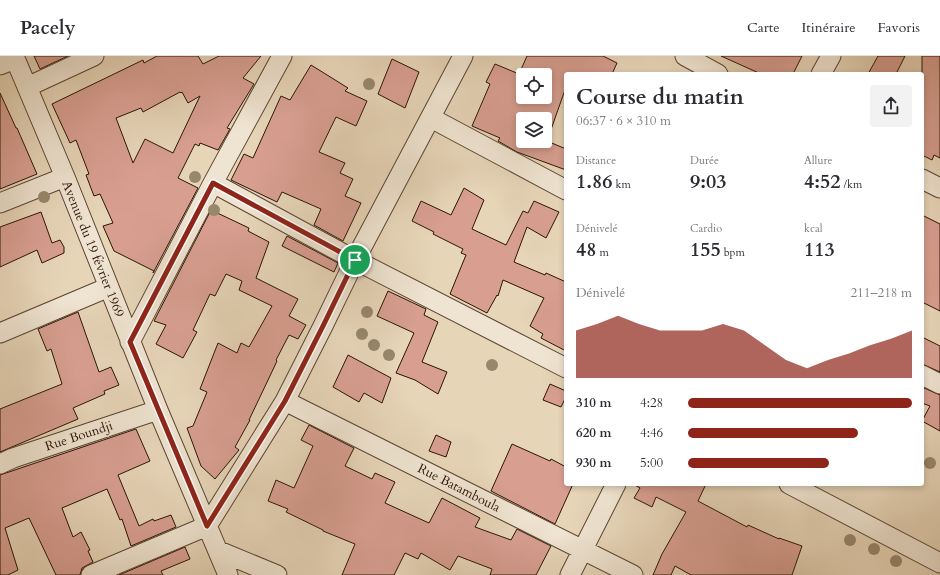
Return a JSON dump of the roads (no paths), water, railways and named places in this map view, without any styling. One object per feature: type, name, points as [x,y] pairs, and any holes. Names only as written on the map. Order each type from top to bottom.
[{"type":"street","points":[[26,87],[94,56]]},
{"type":"street","points":[[130,342],[213,183],[282,56]]},
{"type":"street","points":[[91,575],[207,526],[285,401],[355,260],[463,56]]},
{"type":"street","points":[[685,56],[714,72]]},
{"type":"street","points":[[823,72],[831,56]]},
{"type":"street","name":"Avenue du 19 février 1969","points":[[10,60],[26,87],[65,177],[130,342],[228,575]]},
{"type":"street","points":[[430,118],[564,189]]},
{"type":"street","points":[[0,203],[65,177]]},
{"type":"street","points":[[924,180],[940,188]]},
{"type":"street","points":[[213,183],[355,260],[564,367]]},
{"type":"street","points":[[0,333],[109,287]]},
{"type":"street","points":[[924,375],[940,384]]},
{"type":"street","name":"Rue Batamboula","points":[[285,401],[633,575]]},
{"type":"street","name":"Rue Boundji","points":[[0,464],[13,458],[158,410]]},
{"type":"street","points":[[570,575],[615,486]]},
{"type":"street","points":[[793,486],[936,562]]},
{"type":"street","points":[[218,551],[278,575]]}]
